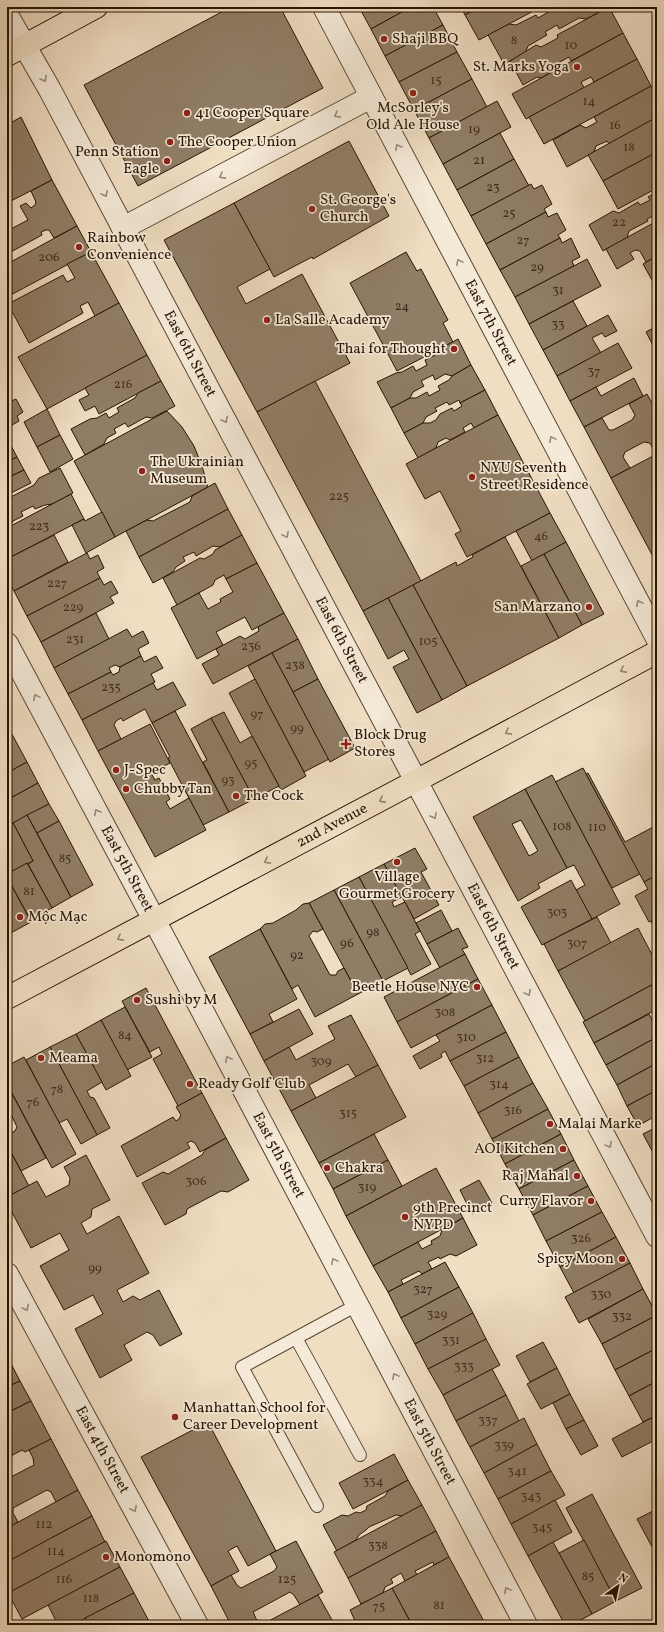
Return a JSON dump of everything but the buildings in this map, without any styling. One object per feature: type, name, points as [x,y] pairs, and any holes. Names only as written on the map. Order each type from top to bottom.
[{"type":"main road","points":[[16,50],[96,7]]},
{"type":"main road","name":"2nd Avenue","points":[[7,998],[657,652]]},
{"type":"street","name":"East 7th Street","points":[[324,7],[657,638]]},
{"type":"street","name":"East 6th Street","points":[[7,15],[16,50],[50,90],[657,1236]]},
{"type":"street","points":[[123,228],[371,96]]},
{"type":"street","name":"East 5th Street","points":[[7,644],[155,920],[526,1625]]},
{"type":"street","name":"East 4th Street","points":[[7,1274],[197,1625]]},
{"type":"lane","points":[[318,1506],[242,1367],[357,1305]]},
{"type":"lane","points":[[296,1338],[360,1455]]},
{"type":"place","name":"Shaji BBQ","points":[[384,39]]},
{"type":"place","name":"St. Marks Yoga","points":[[577,67]]},
{"type":"place","name":"McSorley's Old Ale House","points":[[413,93]]},
{"type":"place","name":"41 Cooper Square","points":[[187,113]]},
{"type":"place","name":"The Cooper Union","points":[[170,142]]},
{"type":"place","name":"Penn Station Eagle","points":[[167,161]]},
{"type":"place","name":"St. George's Church","points":[[312,209]]},
{"type":"place","name":"Rainbow Convenience","points":[[79,247]]},
{"type":"place","name":"La Salle Academy","points":[[267,320]]},
{"type":"place","name":"Thai for Thought","points":[[454,349]]},
{"type":"place","name":"The Ukrainian Museum","points":[[142,471]]},
{"type":"place","name":"NYU Seventh Street Residence","points":[[472,477]]},
{"type":"place","name":"San Marzano","points":[[589,607]]},
{"type":"place","name":"Block Drug Stores","points":[[346,744]]},
{"type":"place","name":"J-Spec","points":[[116,770]]},
{"type":"place","name":"Chubby Tan","points":[[126,789]]},
{"type":"place","name":"The Cock","points":[[236,796]]},
{"type":"place","name":"Village Gourmet Grocery","points":[[397,862]]},
{"type":"place","name":"Mộc Mạc","points":[[20,917]]},
{"type":"place","name":"Beetle House NYC","points":[[477,987]]},
{"type":"place","name":"Sushi by M","points":[[137,1000]]},
{"type":"place","name":"Meama","points":[[41,1058]]},
{"type":"place","name":"Ready Golf Club","points":[[190,1084]]},
{"type":"place","name":"Malai Marke","points":[[550,1124]]},
{"type":"place","name":"AOI Kitchen","points":[[563,1149]]},
{"type":"place","name":"Chakra","points":[[327,1168]]},
{"type":"place","name":"Raj Mahal","points":[[577,1176]]},
{"type":"place","name":"Curry Flavor","points":[[591,1201]]},
{"type":"place","name":"9th Precinct NYPD","points":[[405,1217]]},
{"type":"place","name":"Spicy Moon","points":[[622,1259]]},
{"type":"place","name":"Manhattan School for Career Development","points":[[175,1417]]},
{"type":"place","name":"Monomono","points":[[106,1557]]}]
